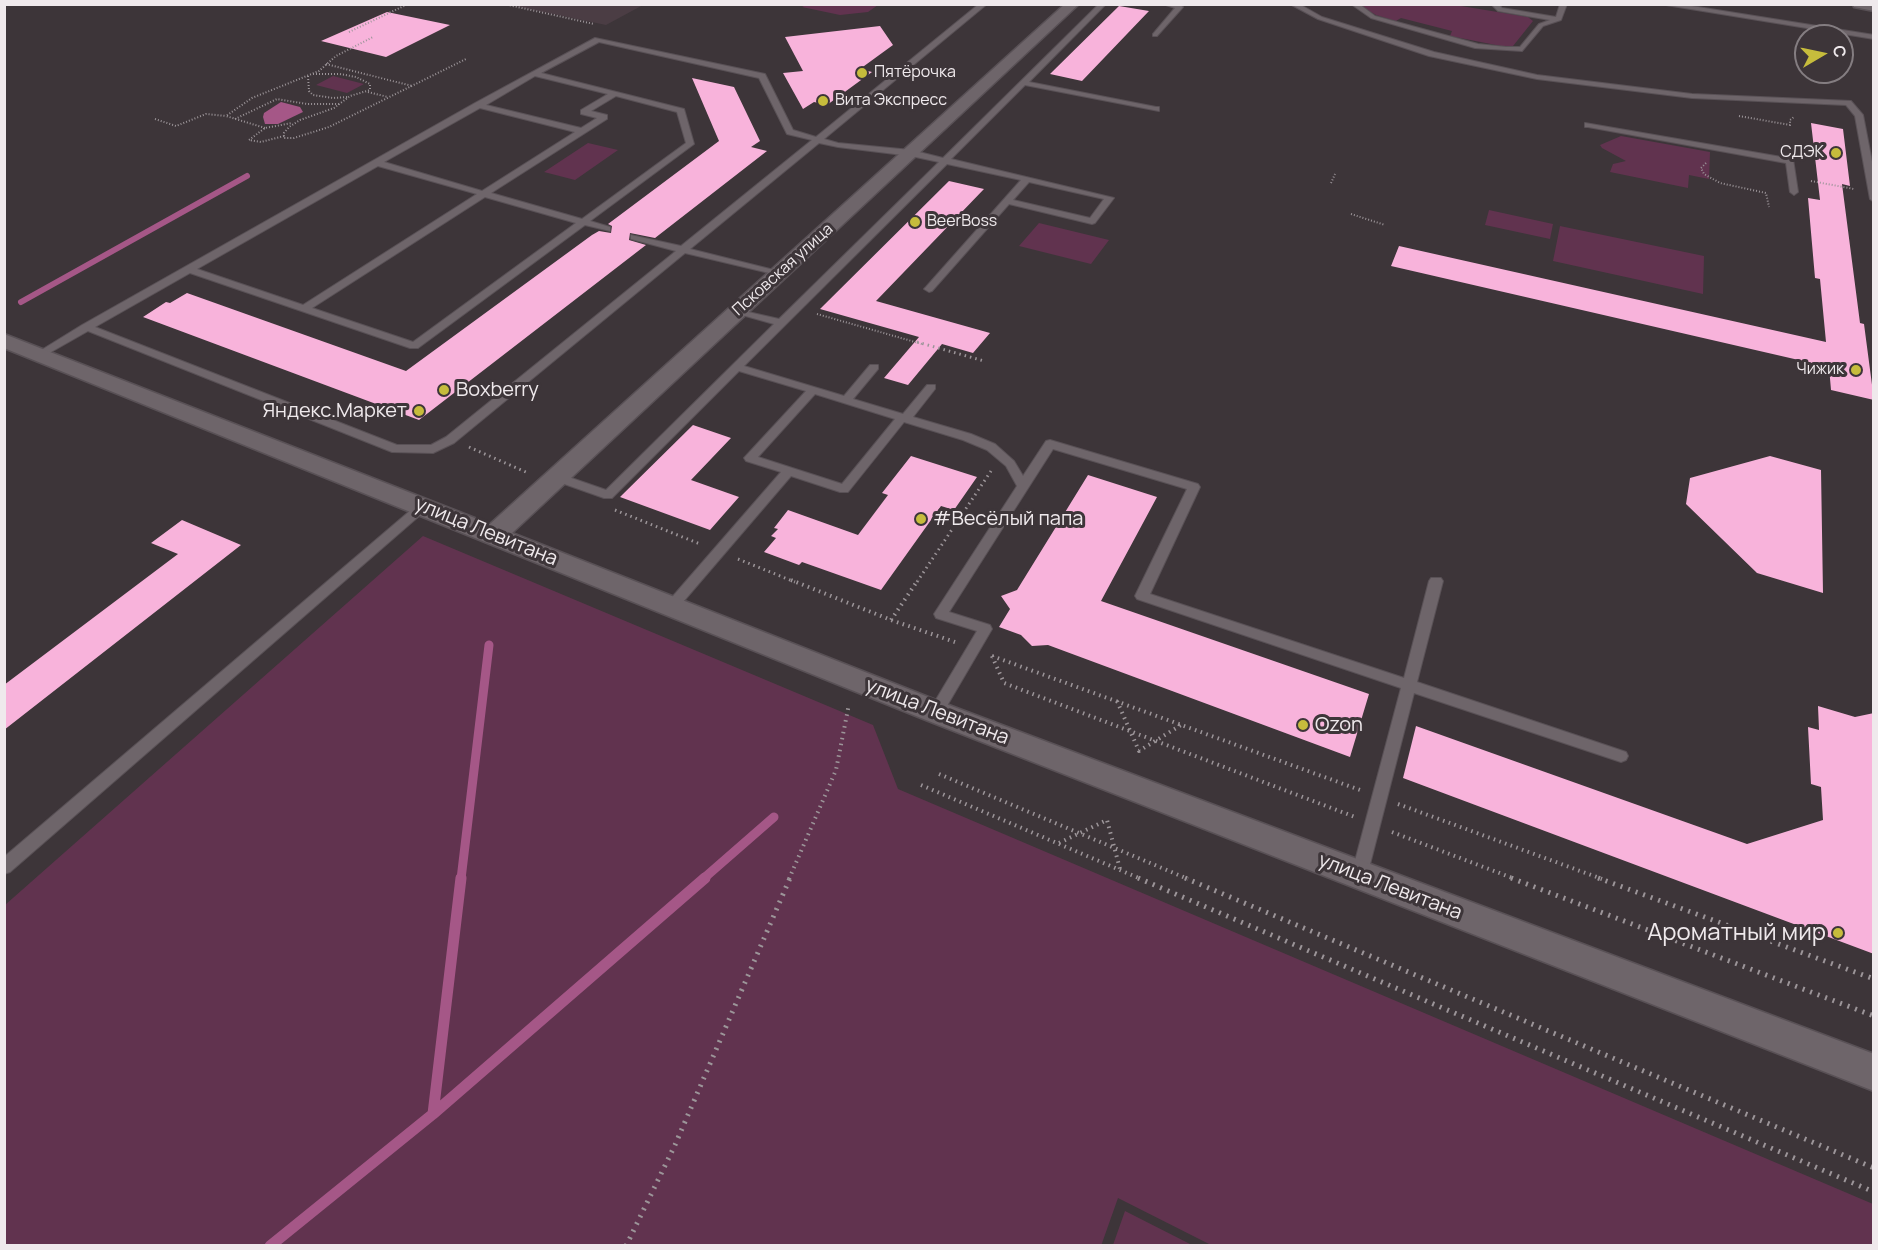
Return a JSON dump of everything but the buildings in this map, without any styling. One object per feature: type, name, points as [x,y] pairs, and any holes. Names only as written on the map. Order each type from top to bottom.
[{"type":"street","name":"Псковская улица","points":[[494,535],[1073,4]]},
{"type":"street","name":"улица Левитана","points":[[4,340],[936,712],[1874,1073]]},
{"type":"lane","points":[[86,327],[396,449],[433,449],[450,440],[984,4]]},
{"type":"lane","points":[[554,480],[608,495],[1103,4]]},
{"type":"lane","points":[[1155,34],[1180,7],[1166,4]]},
{"type":"lane","points":[[1293,4],[1320,18],[1432,54],[1537,77],[1692,96],[1848,103],[1859,115],[1874,199]]},
{"type":"lane","points":[[1354,4],[1373,17],[1478,46],[1506,49],[1522,49],[1541,25],[1559,19]]},
{"type":"lane","points":[[1494,4],[1500,10],[1559,19]]},
{"type":"lane","points":[[1559,19],[1564,4]]},
{"type":"lane","points":[[1663,4],[1874,37]]},
{"type":"lane","points":[[40,354],[478,105],[598,40],[762,76],[790,132],[838,145],[911,153],[945,160],[1110,198],[1092,221],[1007,201]]},
{"type":"lane","points":[[189,269],[414,346],[690,144],[681,111],[534,74]]},
{"type":"lane","points":[[1023,83],[1156,110]]},
{"type":"lane","points":[[304,308],[604,117],[584,112],[615,93]]},
{"type":"lane","points":[[478,105],[582,131]]},
{"type":"lane","points":[[1587,125],[1790,161],[1794,192]]},
{"type":"lane","points":[[377,163],[607,229]]},
{"type":"lane","points":[[929,289],[1027,179]]},
{"type":"lane","points":[[634,237],[779,274]]},
{"type":"lane","points":[[739,311],[781,323]]},
{"type":"lane","points":[[737,367],[967,437],[991,447],[1010,464],[1023,486]]},
{"type":"lane","points":[[846,400],[874,367]]},
{"type":"lane","points":[[813,390],[750,458],[844,489],[931,387]]},
{"type":"lane","points":[[936,712],[985,629],[941,614],[1050,444],[1194,487],[1142,596],[1621,756]]},
{"type":"lane","points":[[672,606],[789,471]]},
{"type":"lane","points":[[4,867],[422,507]]},
{"type":"lane","points":[[1359,876],[1436,581]]},
{"type":"path","points":[[349,32],[408,4]]},
{"type":"path","points":[[504,4],[609,27],[599,34],[598,40]]},
{"type":"path","points":[[314,74],[336,56],[373,37]]},
{"type":"path","points":[[296,123],[265,128],[249,140],[261,142],[284,136],[284,138],[294,138],[329,127],[466,59]]},
{"type":"path","points":[[326,64],[413,86]]},
{"type":"path","points":[[226,116],[252,98],[281,84],[314,74],[340,74],[356,77],[370,84],[368,92]]},
{"type":"path","points":[[308,76],[309,91],[313,95],[333,98],[368,92],[388,97]]},
{"type":"path","points":[[284,136],[289,127],[340,104],[350,96]]},
{"type":"path","points":[[232,120],[277,99],[307,104],[340,104]]},
{"type":"path","points":[[155,119],[176,126],[206,114],[226,116],[232,120],[257,124],[265,128]]},
{"type":"path","points":[[1732,115],[1790,125],[1793,117],[1803,117]]},
{"type":"path","points":[[1731,151],[1705,163],[1701,168],[1704,174],[1720,183],[1766,193],[1768,207]]},
{"type":"path","points":[[1331,183],[1335,174]]},
{"type":"path","points":[[1792,178],[1858,190]]},
{"type":"path","points":[[1351,214],[1385,225]]},
{"type":"path","points":[[816,314],[984,361]]},
{"type":"path","points":[[450,440],[554,480]]},
{"type":"path","points":[[891,620],[992,470],[989,463]]},
{"type":"path","points":[[607,506],[891,620],[974,648],[1874,979]]},
{"type":"path","points":[[992,656],[1004,684],[1874,1016]]},
{"type":"path","points":[[626,1245],[675,1145],[836,770],[852,689],[858,681]]},
{"type":"path","points":[[1117,701],[1139,752],[1182,725]]},
{"type":"path","points":[[939,774],[1874,1168]]},
{"type":"path","points":[[921,785],[1874,1192]]},
{"type":"path","points":[[1059,844],[1107,820],[1120,870]]},
{"type":"shaded area","points":[[510,5],[643,5],[606,25]]},
{"type":"shaded area","points":[[806,5],[878,5],[868,12],[840,15],[802,7]]},
{"type":"shaded area","points":[[1359,5],[1455,5],[1528,17],[1533,21],[1513,46],[1506,47],[1450,36],[1452,31],[1401,18],[1396,21],[1376,15]]},
{"type":"shaded area","points":[[333,76],[364,84],[347,93],[316,85]]},
{"type":"shaded area","points":[[281,102],[300,107],[303,112],[278,124],[265,124],[264,113]]},
{"type":"shaded area","points":[[1621,136],[1710,152],[1709,179],[1689,175],[1688,188],[1610,172],[1613,164],[1626,161],[1600,145]]},
{"type":"shaded area","points":[[588,143],[618,150],[575,180],[544,172]]},
{"type":"shaded area","points":[[1489,210],[1553,224],[1550,239],[1485,225]]},
{"type":"shaded area","points":[[1039,223],[1109,240],[1091,264],[1019,246]]},
{"type":"shaded area","points":[[1560,226],[1704,256],[1703,294],[1553,261]]},
{"type":"shaded area","points":[[423,536],[873,725],[898,789],[1873,1204],[1873,1245],[1211,1245],[1118,1198],[1101,1246],[5,1245],[5,905]]},
{"type":"shaded area","points":[[1125,1211],[1192,1245],[1113,1245]]},
{"type":"waterway","points":[[21,302],[247,176]]},
{"type":"waterway","points":[[461,879],[489,645]]},
{"type":"waterway","points":[[703,879],[774,817]]},
{"type":"waterway","points":[[433,1114],[461,878]]},
{"type":"waterway","points":[[433,1114],[705,878]]},
{"type":"waterway","points":[[270,1246],[433,1114]]},
{"type":"place","name":"Пятёрочка","points":[[862,73]]},
{"type":"place","name":"Вита Экспресс","points":[[823,101]]},
{"type":"place","name":"СДЭК","points":[[1836,153]]},
{"type":"place","name":"BeerBoss","points":[[915,222]]},
{"type":"place","name":"Чижик","points":[[1856,370]]},
{"type":"place","name":"Boxberry","points":[[444,390]]},
{"type":"place","name":"Яндекс.Маркет","points":[[419,411]]},
{"type":"place","name":"#Весёлый папа","points":[[921,519]]},
{"type":"place","name":"Ozon","points":[[1303,725]]},
{"type":"place","name":"Ароматный мир","points":[[1838,933]]}]
